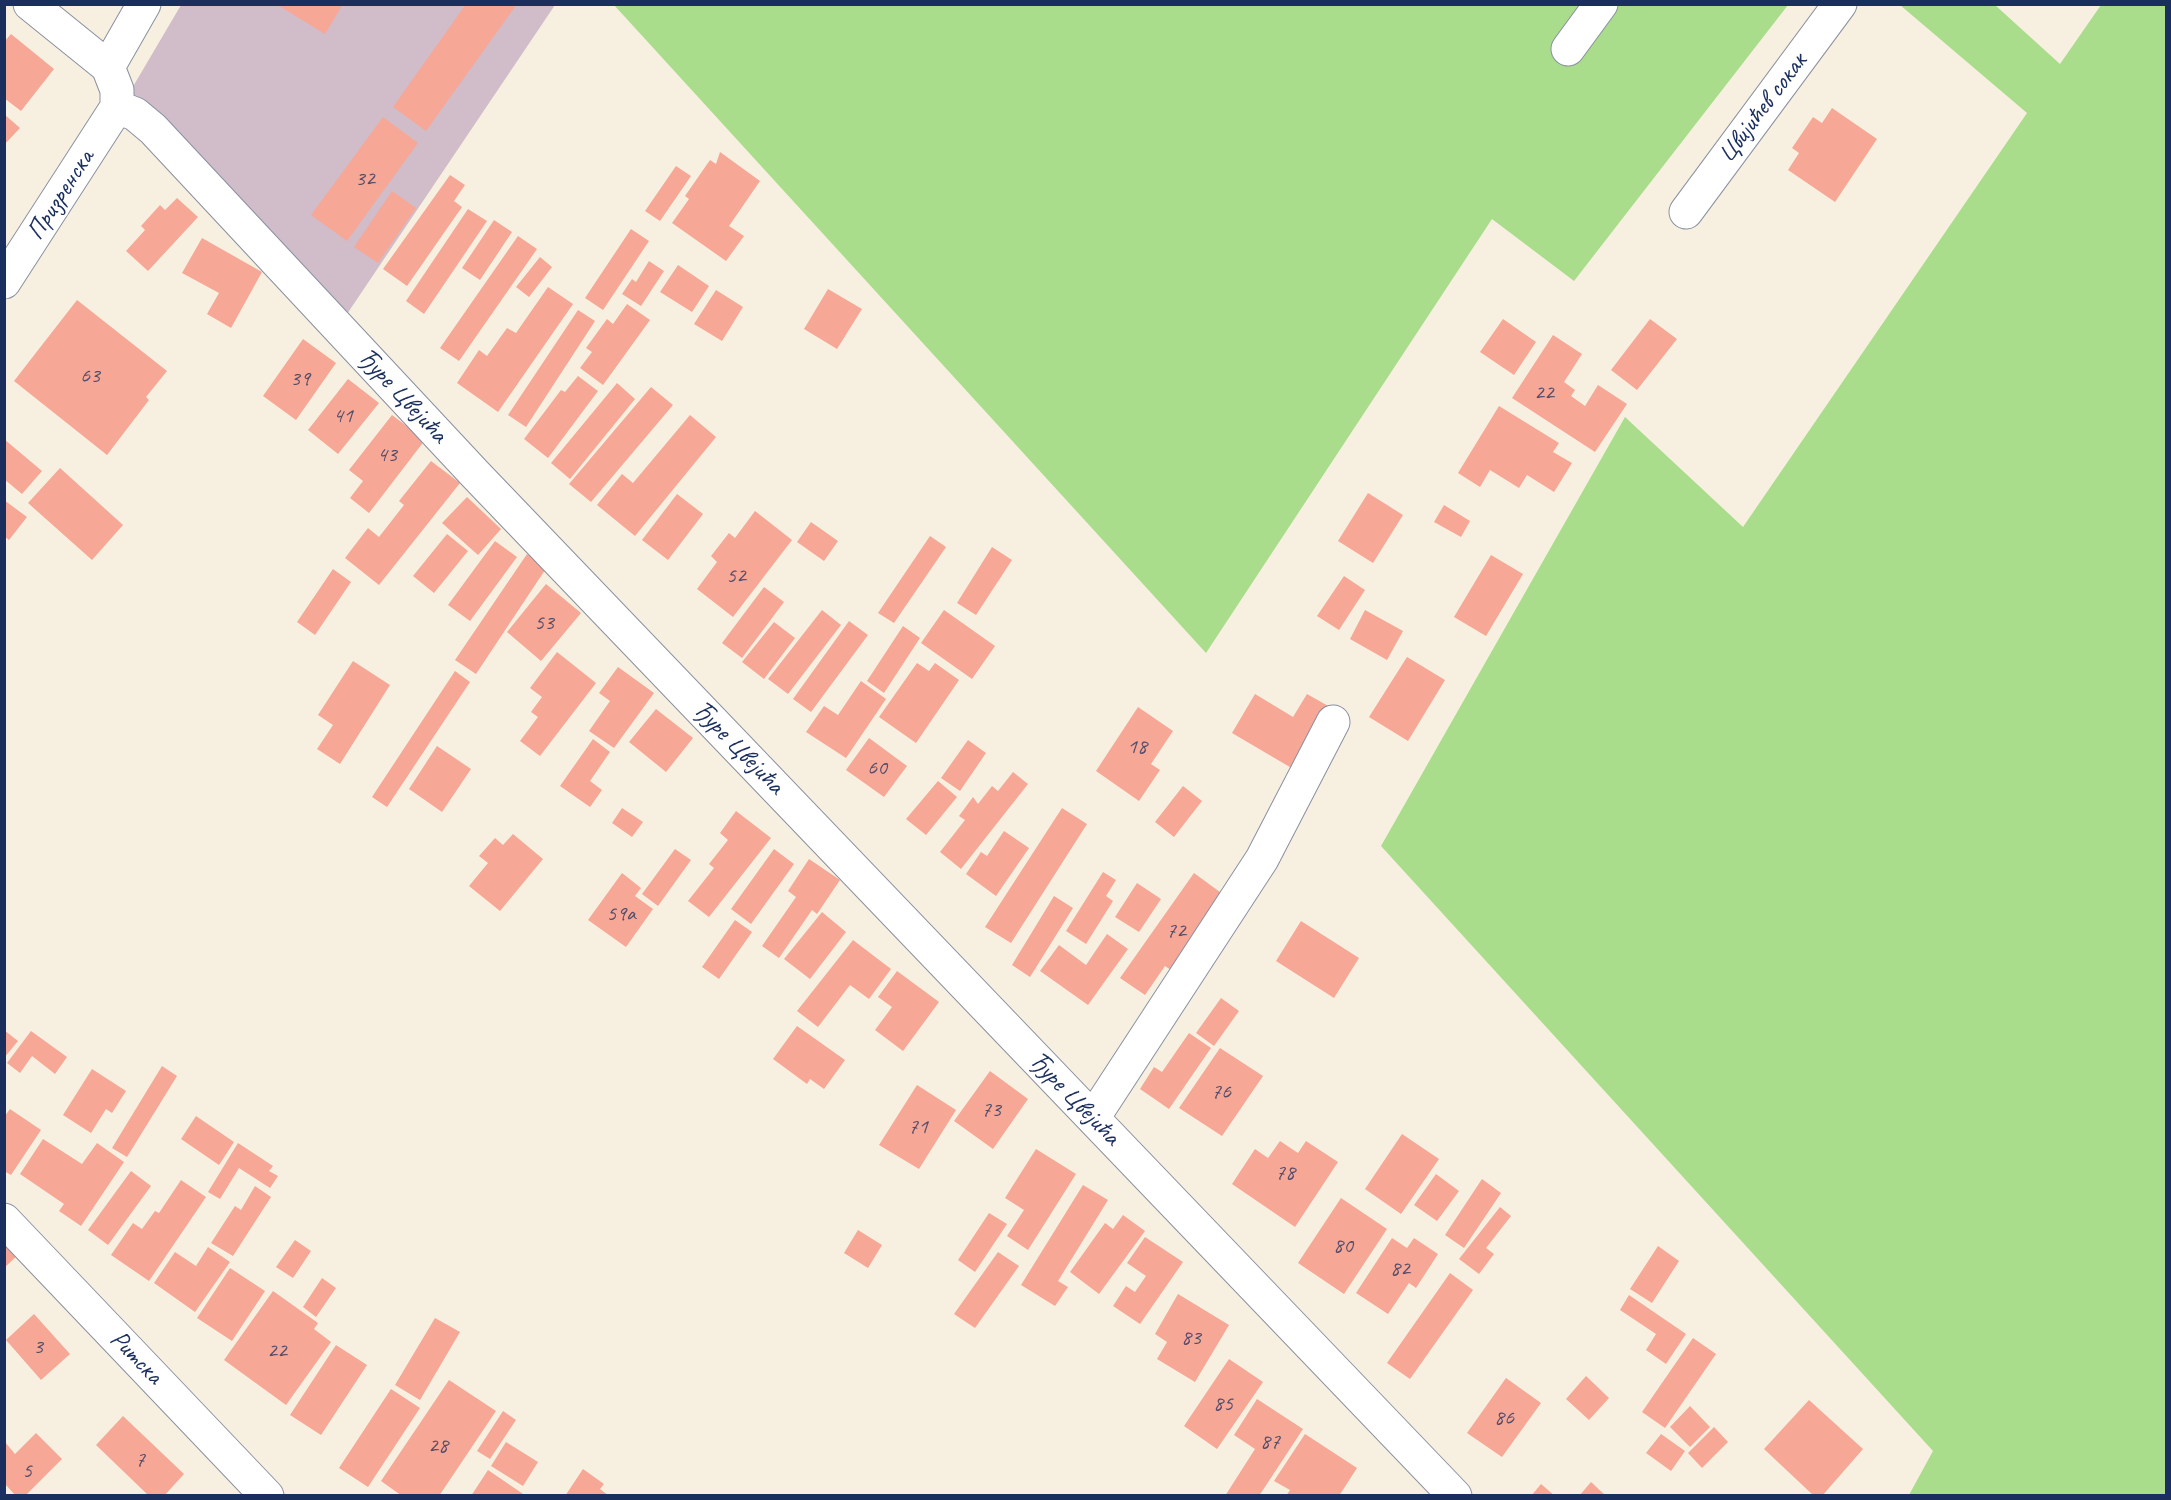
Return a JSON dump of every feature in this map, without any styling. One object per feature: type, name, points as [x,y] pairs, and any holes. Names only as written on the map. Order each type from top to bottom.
[{"type":"street","points":[[30,4],[108,67],[117,90],[117,107]]},
{"type":"street","points":[[108,67],[144,4]]},
{"type":"street","points":[[1569,49],[1600,4]]},
{"type":"street","name":"Цвијићев сокак","points":[[1686,212],[1840,4]]},
{"type":"street","name":"Призренска","points":[[4,282],[117,107]]},
{"type":"street","name":"Ђуре Цвејића","points":[[117,107],[135,114],[153,129],[484,483],[1455,1496]]},
{"type":"street","points":[[1093,1118],[1262,859],[1333,722]]},
{"type":"street","name":"Ритска","points":[[4,1220],[267,1496]]},
{"type":"shaded area","points":[[181,5],[555,5],[347,314],[128,95]]},
{"type":"green space","points":[[614,5],[1788,5],[1574,281],[1492,219],[1206,653]]},
{"type":"green space","points":[[1900,5],[1995,5],[2060,64],[2101,5],[2166,5],[2166,1495],[1909,1495],[1933,1451],[1381,846],[1625,417],[1743,527],[2027,113]]},
{"type":"building","points":[[276,4],[343,4],[325,34]]},
{"type":"building","points":[[466,4],[517,4],[426,131],[393,107]]},
{"type":"building","points":[[11,34],[54,69],[21,111],[4,98],[4,42]]},
{"type":"building","points":[[1832,108],[1877,139],[1835,202],[1788,170],[1799,153],[1792,148],[1813,117],[1822,123]]},
{"type":"building","points":[[4,114],[20,128],[4,145]]},
{"type":"building","points":[[383,117],[418,143],[347,241],[311,215]]},
{"type":"building","points":[[720,152],[760,181],[729,226],[744,236],[726,261],[672,223],[689,199],[685,196],[710,160],[716,164]]},
{"type":"building","points":[[676,166],[691,176],[660,221],[645,211]]},
{"type":"building","points":[[450,175],[465,185],[454,201],[462,207],[407,286],[383,269]]},
{"type":"building","points":[[392,191],[416,208],[378,263],[354,247]]},
{"type":"building","points":[[177,198],[198,217],[148,271],[126,251],[145,230],[141,226],[160,205],[165,210]]},
{"type":"building","points":[[468,209],[487,221],[424,314],[406,301]]},
{"type":"building","points":[[494,220],[512,232],[480,280],[462,268]]},
{"type":"building","points":[[631,229],[649,241],[603,310],[585,298]]},
{"type":"building","points":[[518,236],[537,249],[459,361],[440,348]]},
{"type":"building","points":[[202,238],[262,272],[231,328],[207,314],[219,293],[182,273]]},
{"type":"building","points":[[540,257],[552,267],[529,297],[516,287]]},
{"type":"building","points":[[649,261],[664,271],[641,306],[622,294],[632,279],[636,282]]},
{"type":"building","points":[[678,265],[709,286],[692,312],[660,292]]},
{"type":"building","points":[[548,287],[573,304],[498,412],[457,383],[479,350],[487,356],[507,328],[516,333]]},
{"type":"building","points":[[828,289],[862,309],[837,349],[804,329]]},
{"type":"building","points":[[716,290],[743,307],[722,341],[694,324]]},
{"type":"building","points":[[77,300],[167,371],[146,397],[149,400],[107,455],[14,381]]},
{"type":"building","points":[[627,304],[650,320],[603,385],[580,368],[592,352],[586,348],[607,319],[613,324]]},
{"type":"building","points":[[578,310],[595,321],[526,427],[508,415]]},
{"type":"building","points":[[1503,319],[1536,342],[1514,375],[1480,352]]},
{"type":"building","points":[[1650,319],[1677,339],[1637,390],[1611,370]]},
{"type":"building","points":[[1553,335],[1582,354],[1564,382],[1575,390],[1571,396],[1585,406],[1598,385],[1627,404],[1595,452],[1512,398]]},
{"type":"building","points":[[303,339],[336,363],[296,420],[263,396]]},
{"type":"building","points":[[578,376],[598,391],[548,458],[524,439],[561,390],[565,392]]},
{"type":"building","points":[[348,379],[379,403],[338,454],[308,430]]},
{"type":"building","points":[[617,383],[635,399],[570,479],[551,463]]},
{"type":"building","points":[[651,387],[673,405],[591,502],[569,484]]},
{"type":"building","points":[[1499,406],[1559,443],[1553,452],[1572,463],[1554,492],[1527,475],[1519,488],[1490,470],[1480,487],[1458,473]]},
{"type":"building","points":[[392,415],[425,440],[369,513],[350,498],[363,481],[349,470]]},
{"type":"building","points":[[690,415],[716,437],[635,536],[597,505],[622,474],[633,483]]},
{"type":"building","points":[[4,439],[42,471],[22,494],[4,479]]},
{"type":"building","points":[[431,461],[460,483],[379,585],[345,558],[368,528],[379,537],[404,505],[399,501]]},
{"type":"building","points":[[60,468],[123,525],[92,560],[28,503]]},
{"type":"building","points":[[1368,493],[1403,515],[1373,563],[1338,541]]},
{"type":"building","points":[[677,494],[703,514],[668,560],[642,540]]},
{"type":"building","points":[[467,497],[501,529],[478,555],[442,523]]},
{"type":"building","points":[[4,500],[27,517],[9,540],[4,536]]},
{"type":"building","points":[[1444,505],[1470,521],[1461,537],[1434,522]]},
{"type":"building","points":[[755,511],[792,540],[733,617],[697,589],[717,562],[711,556],[729,533],[735,538]]},
{"type":"building","points":[[811,522],[838,541],[824,561],[797,542]]},
{"type":"building","points":[[447,534],[468,551],[434,593],[413,576]]},
{"type":"building","points":[[930,536],[946,547],[894,623],[878,613]]},
{"type":"building","points":[[495,541],[517,557],[470,621],[448,605]]},
{"type":"building","points":[[992,547],[1012,560],[976,615],[957,603]]},
{"type":"building","points":[[527,554],[547,567],[476,674],[455,660]]},
{"type":"building","points":[[1491,555],[1523,574],[1486,636],[1454,617]]},
{"type":"building","points":[[333,569],[351,582],[315,635],[297,622]]},
{"type":"building","points":[[1344,576],[1365,590],[1339,630],[1317,616]]},
{"type":"building","points":[[546,584],[581,613],[541,661],[507,632]]},
{"type":"building","points":[[764,587],[784,602],[742,658],[722,643]]},
{"type":"building","points":[[822,610],[841,625],[788,694],[768,679]]},
{"type":"building","points":[[944,610],[995,646],[972,679],[921,643]]},
{"type":"building","points":[[1365,610],[1403,631],[1387,660],[1350,639]]},
{"type":"building","points":[[849,621],[868,635],[811,712],[793,699]]},
{"type":"building","points":[[774,622],[795,638],[764,679],[742,662]]},
{"type":"building","points":[[903,626],[920,638],[884,693],[867,681]]},
{"type":"building","points":[[557,652],[596,683],[540,756],[520,741],[538,717],[531,712],[542,697],[530,688]]},
{"type":"building","points":[[1407,657],[1445,680],[1408,741],[1369,717]]},
{"type":"building","points":[[353,661],[390,685],[340,764],[317,749],[333,725],[318,715]]},
{"type":"building","points":[[917,663],[929,671],[935,663],[959,680],[916,743],[879,717]]},
{"type":"building","points":[[618,667],[654,693],[614,748],[589,731],[610,701],[599,693]]},
{"type":"building","points":[[455,671],[470,682],[387,807],[372,797]]},
{"type":"building","points":[[861,681],[886,699],[846,758],[806,732],[824,706],[838,715]]},
{"type":"building","points":[[1255,694],[1293,717],[1307,694],[1337,711],[1300,773],[1232,733]]},
{"type":"building","points":[[1138,707],[1173,731],[1151,764],[1160,770],[1139,801],[1096,771]]},
{"type":"building","points":[[656,709],[693,738],[666,772],[629,742]]},
{"type":"building","points":[[869,738],[907,766],[884,797],[846,770]]},
{"type":"building","points":[[593,739],[610,752],[590,781],[602,790],[590,807],[560,786]]},
{"type":"building","points":[[968,740],[986,753],[960,791],[941,778]]},
{"type":"building","points":[[437,746],[471,769],[442,812],[409,789]]},
{"type":"building","points":[[1013,772],[1028,784],[961,869],[940,852],[965,820],[959,816],[973,797],[978,804],[992,786],[998,791]]},
{"type":"building","points":[[938,781],[957,797],[926,835],[906,819]]},
{"type":"building","points":[[1183,786],[1202,801],[1174,837],[1155,822]]},
{"type":"building","points":[[622,808],[643,822],[632,837],[612,823]]},
{"type":"building","points":[[1062,808],[1087,824],[1011,943],[985,927]]},
{"type":"building","points":[[736,811],[771,838],[709,917],[688,901],[714,868],[709,864],[728,840],[720,833]]},
{"type":"building","points":[[1004,831],[1029,848],[996,896],[966,874],[981,852],[987,856]]},
{"type":"building","points":[[513,834],[543,859],[500,911],[469,886],[488,863],[479,856],[495,838],[503,845]]},
{"type":"building","points":[[675,849],[691,860],[658,906],[642,894]]},
{"type":"building","points":[[774,849],[794,864],[751,924],[731,909]]},
{"type":"building","points":[[809,859],[840,880],[817,914],[812,910],[779,958],[762,946],[796,897],[788,891]]},
{"type":"building","points":[[1103,872],[1116,880],[1106,896],[1113,901],[1086,944],[1066,931]]},
{"type":"building","points":[[622,873],[641,888],[635,896],[653,909],[626,947],[588,920]]},
{"type":"building","points":[[1194,873],[1224,895],[1171,970],[1165,966],[1145,995],[1120,978]]},
{"type":"building","points":[[1137,883],[1161,899],[1139,932],[1115,917]]},
{"type":"building","points":[[1054,896],[1073,908],[1030,977],[1012,965]]},
{"type":"building","points":[[822,912],[846,932],[810,979],[784,959]]},
{"type":"building","points":[[735,920],[752,932],[719,979],[702,967]]},
{"type":"building","points":[[1301,921],[1359,958],[1334,998],[1276,961]]},
{"type":"building","points":[[1107,934],[1128,949],[1088,1005],[1040,971],[1059,945],[1086,965]]},
{"type":"building","points":[[853,940],[891,969],[869,999],[850,985],[818,1027],[797,1011]]},
{"type":"building","points":[[897,971],[939,1002],[903,1051],[875,1030],[892,1007],[878,997]]},
{"type":"building","points":[[1221,998],[1239,1011],[1214,1046],[1196,1033]]},
{"type":"building","points":[[797,1026],[845,1060],[824,1089],[810,1079],[807,1084],[773,1059]]},
{"type":"building","points":[[4,1030],[18,1041],[4,1058]]},
{"type":"building","points":[[31,1031],[67,1057],[55,1074],[32,1056],[20,1073],[7,1063]]},
{"type":"building","points":[[1189,1033],[1211,1048],[1169,1109],[1140,1089],[1154,1067],[1162,1072]]},
{"type":"building","points":[[1220,1048],[1263,1076],[1222,1136],[1179,1108]]},
{"type":"building","points":[[162,1066],[177,1076],[127,1157],[112,1148]]},
{"type":"building","points":[[92,1069],[126,1091],[112,1113],[106,1109],[91,1133],[63,1115]]},
{"type":"building","points":[[990,1071],[1028,1099],[993,1149],[954,1121]]},
{"type":"building","points":[[917,1085],[956,1110],[919,1169],[879,1145]]},
{"type":"building","points":[[10,1109],[41,1130],[11,1175],[4,1171],[4,1117]]},
{"type":"building","points":[[196,1116],[234,1142],[219,1165],[181,1139]]},
{"type":"building","points":[[1402,1134],[1439,1159],[1401,1214],[1365,1189]]},
{"type":"building","points":[[43,1139],[82,1164],[97,1143],[124,1162],[81,1226],[59,1211],[64,1204],[20,1174]]},
{"type":"building","points":[[1280,1141],[1298,1153],[1306,1141],[1338,1162],[1295,1227],[1232,1184],[1255,1149],[1268,1158]]},
{"type":"building","points":[[238,1143],[273,1166],[269,1171],[278,1176],[270,1188],[239,1168],[220,1199],[208,1192]]},
{"type":"building","points":[[1036,1149],[1076,1174],[1028,1250],[1007,1236],[1024,1210],[1005,1198]]},
{"type":"building","points":[[131,1171],[151,1186],[108,1245],[88,1230]]},
{"type":"building","points":[[1436,1174],[1459,1191],[1437,1221],[1414,1205]]},
{"type":"building","points":[[1482,1179],[1501,1193],[1464,1248],[1445,1235]]},
{"type":"building","points":[[181,1180],[206,1197],[149,1281],[111,1255],[133,1223],[142,1229],[155,1211],[159,1213]]},
{"type":"building","points":[[1083,1185],[1108,1200],[1058,1281],[1068,1287],[1055,1306],[1021,1285]]},
{"type":"building","points":[[255,1186],[271,1197],[233,1256],[211,1243],[235,1206],[241,1210]]},
{"type":"building","points":[[1341,1198],[1387,1229],[1344,1294],[1298,1263]]},
{"type":"building","points":[[1500,1207],[1511,1216],[1486,1248],[1494,1254],[1479,1274],[1459,1259]]},
{"type":"building","points":[[989,1213],[1007,1224],[975,1272],[958,1260]]},
{"type":"building","points":[[1123,1215],[1145,1231],[1099,1294],[1070,1272],[1105,1223],[1113,1229]]},
{"type":"building","points":[[858,1230],[882,1245],[868,1268],[844,1253]]},
{"type":"building","points":[[1145,1237],[1183,1262],[1140,1324],[1113,1306],[1126,1286],[1135,1292],[1146,1276],[1127,1263]]},
{"type":"building","points":[[1392,1238],[1407,1248],[1414,1238],[1438,1254],[1416,1288],[1409,1283],[1388,1314],[1356,1293]]},
{"type":"building","points":[[295,1240],[311,1251],[293,1278],[276,1267]]},
{"type":"building","points":[[4,1241],[18,1255],[4,1268]]},
{"type":"building","points":[[1658,1246],[1679,1261],[1652,1303],[1630,1289]]},
{"type":"building","points":[[208,1247],[230,1262],[195,1312],[154,1283],[175,1252],[196,1266]]},
{"type":"building","points":[[998,1252],[1019,1266],[975,1328],[954,1314]]},
{"type":"building","points":[[230,1268],[265,1291],[232,1341],[197,1318]]},
{"type":"building","points":[[1450,1273],[1473,1290],[1410,1379],[1387,1363]]},
{"type":"building","points":[[322,1278],[336,1288],[316,1317],[303,1307]]},
{"type":"building","points":[[273,1291],[318,1323],[314,1329],[331,1342],[286,1405],[224,1360]]},
{"type":"building","points":[[1178,1294],[1229,1325],[1195,1382],[1157,1359],[1167,1342],[1155,1334]]},
{"type":"building","points":[[1629,1295],[1686,1334],[1666,1364],[1646,1350],[1656,1334],[1620,1310]]},
{"type":"building","points":[[34,1314],[70,1354],[41,1380],[6,1340]]},
{"type":"building","points":[[435,1318],[460,1332],[420,1400],[395,1385]]},
{"type":"building","points":[[1693,1338],[1716,1354],[1665,1428],[1642,1412]]},
{"type":"building","points":[[336,1345],[367,1365],[321,1435],[290,1415]]},
{"type":"building","points":[[1229,1359],[1263,1382],[1217,1449],[1184,1426]]},
{"type":"building","points":[[1586,1376],[1609,1398],[1589,1420],[1566,1399]]},
{"type":"building","points":[[1506,1378],[1541,1403],[1502,1457],[1467,1433]]},
{"type":"building","points":[[449,1380],[496,1411],[439,1496],[402,1496],[381,1481]]},
{"type":"building","points":[[391,1389],[420,1408],[368,1487],[339,1468]]},
{"type":"building","points":[[1257,1399],[1303,1429],[1259,1496],[1225,1496],[1255,1449],[1234,1435]]},
{"type":"building","points":[[1809,1400],[1863,1449],[1822,1496],[1814,1496],[1764,1449]]},
{"type":"building","points":[[1690,1406],[1710,1427],[1690,1447],[1670,1427]]},
{"type":"building","points":[[503,1411],[516,1420],[490,1459],[477,1451]]},
{"type":"building","points":[[123,1416],[184,1474],[164,1496],[149,1496],[96,1445]]},
{"type":"building","points":[[1714,1427],[1728,1442],[1702,1468],[1688,1453]]},
{"type":"building","points":[[36,1433],[62,1459],[25,1496],[16,1496],[5,1484],[5,1442],[15,1454]]},
{"type":"building","points":[[1305,1434],[1357,1468],[1339,1496],[1286,1496],[1290,1490],[1274,1481]]},
{"type":"building","points":[[1661,1434],[1685,1451],[1671,1471],[1646,1453]]},
{"type":"building","points":[[506,1442],[538,1462],[523,1486],[491,1466]]},
{"type":"building","points":[[583,1469],[604,1484],[600,1489],[609,1496],[565,1496]]},
{"type":"building","points":[[488,1470],[526,1496],[471,1496]]},
{"type":"building","points":[[1591,1482],[1606,1496],[1579,1496]]},
{"type":"building","points":[[1541,1484],[1555,1496],[1531,1496]]}]
